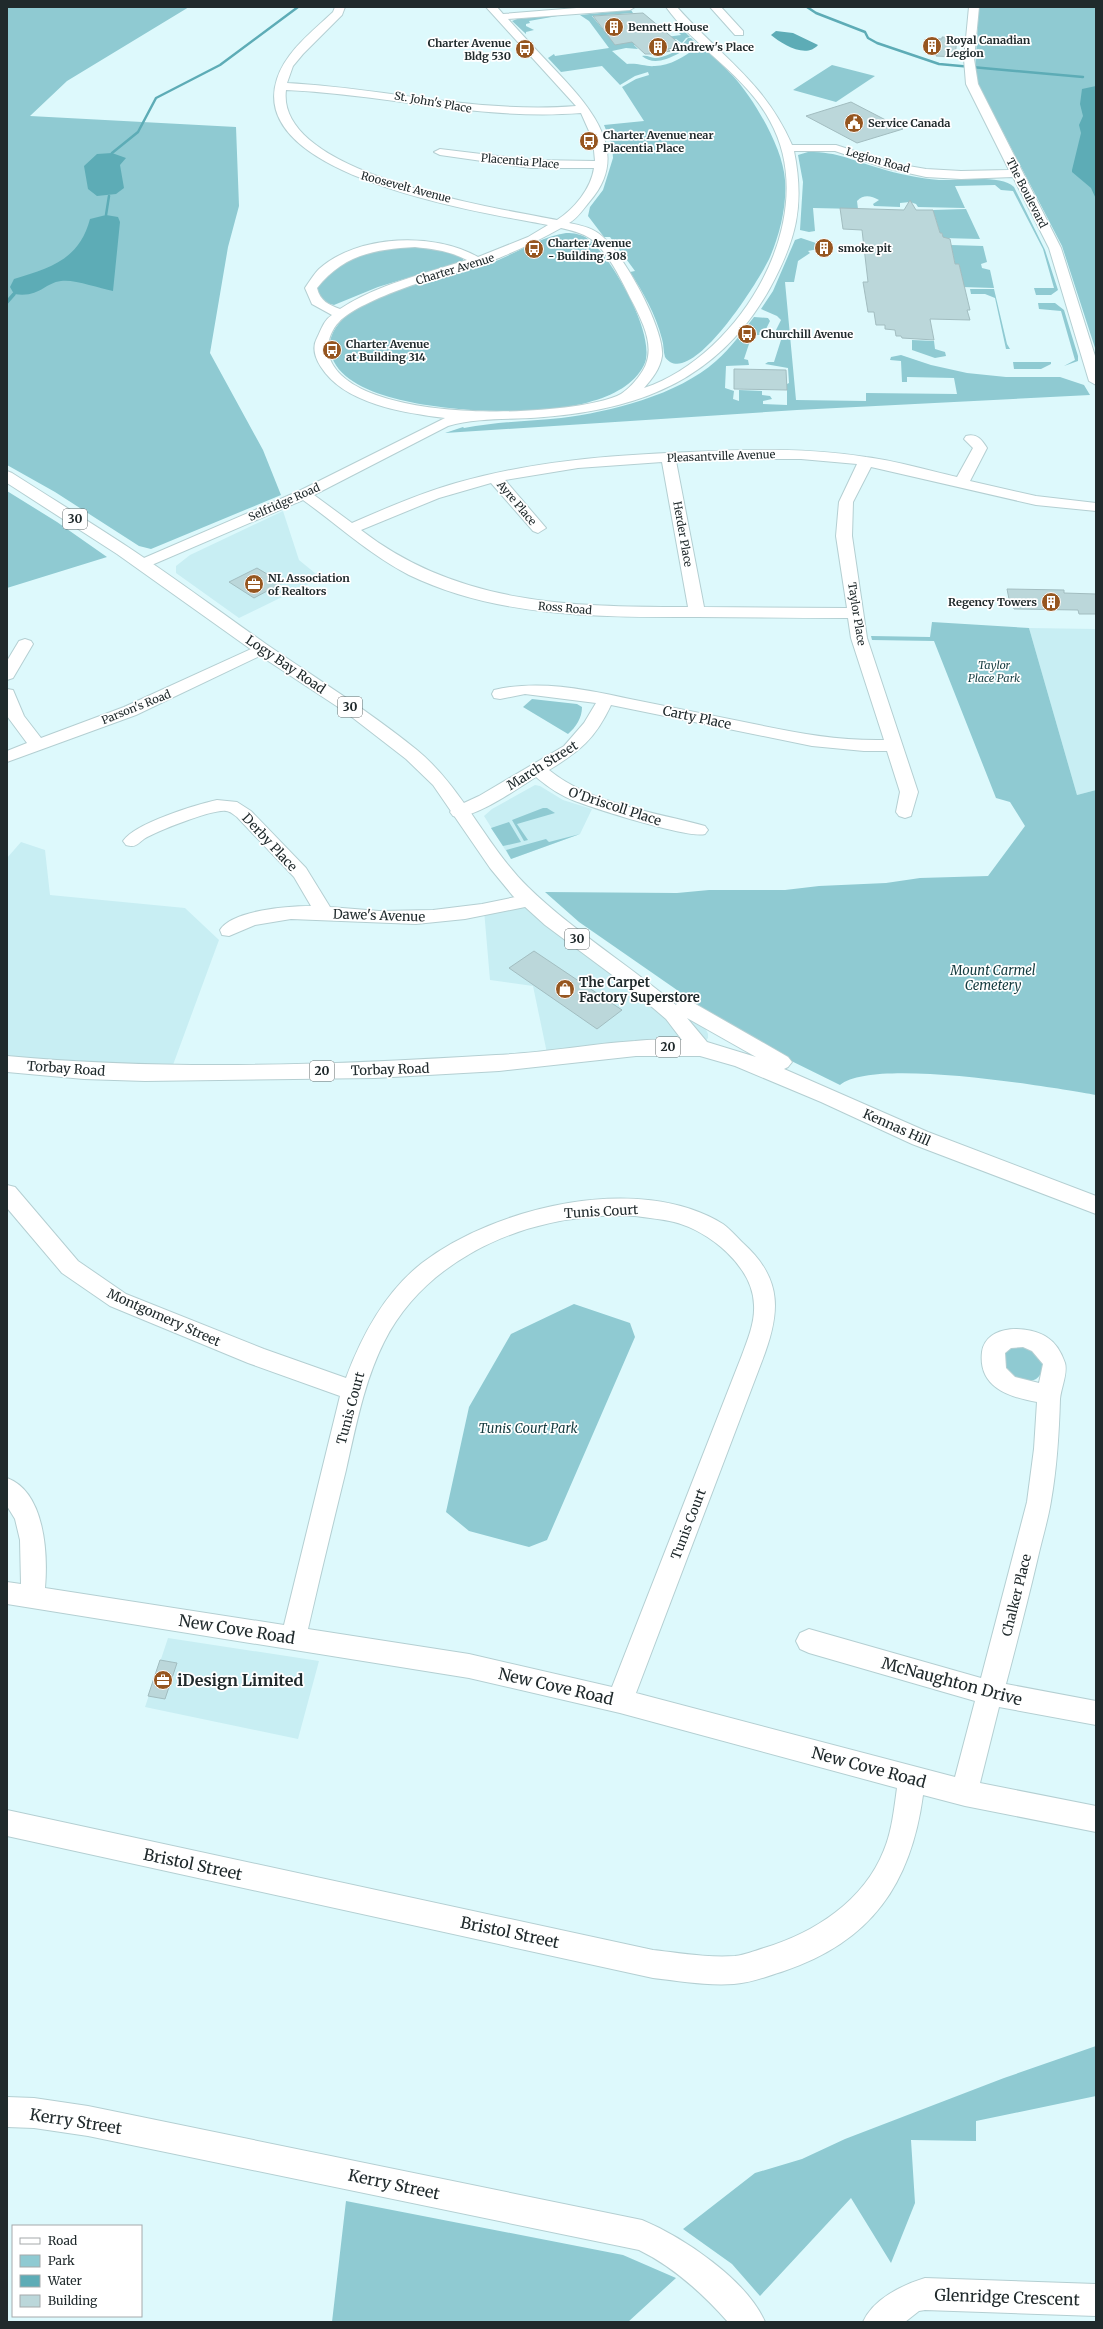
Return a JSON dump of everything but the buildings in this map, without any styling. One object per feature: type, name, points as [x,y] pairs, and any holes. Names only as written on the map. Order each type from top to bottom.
[{"type":"main road","name":"Logy Bay Road","points":[[7,476],[142,564],[262,649],[350,707],[412,755],[439,781],[497,864],[530,900],[556,924],[656,999],[673,1014],[700,1048],[708,1038],[705,1027],[685,1007],[659,990],[638,984]]},
{"type":"main road","points":[[636,1048],[660,1038],[666,1028],[665,1018],[656,1005],[656,999]]},
{"type":"main road","points":[[685,1007],[770,1057],[795,1069],[829,1096]]},
{"type":"main road","name":"Torbay Road","points":[[7,1064],[144,1073],[375,1070],[506,1062],[636,1048],[700,1048]]},
{"type":"main road","name":"Kennas Hill","points":[[700,1048],[742,1060],[829,1096],[920,1138],[1096,1205]]},
{"type":"street","name":"Roosevelt Avenue","points":[[340,7],[338,13],[302,48],[288,66],[281,86],[279,96],[281,112],[291,131],[303,143],[342,167],[381,182],[560,225],[595,236]]},
{"type":"street","name":"Charter Avenue","points":[[491,7],[584,110],[600,140],[602,165],[596,186],[581,207],[560,225],[513,250],[370,296],[339,312],[327,326],[322,338],[321,353],[326,366],[340,380],[364,394],[415,408],[481,416],[516,416]]},
{"type":"street","points":[[500,17],[630,7]]},
{"type":"street","points":[[516,416],[582,409],[619,400],[662,386],[695,367],[731,333],[752,306],[772,275],[782,254],[789,231],[794,202],[793,174],[787,148],[772,115],[759,96],[671,7]]},
{"type":"street","points":[[715,7],[739,33]]},
{"type":"street","name":"The Boulevard","points":[[974,7],[969,67],[974,88],[1055,248],[1096,381]]},
{"type":"street","name":"St. John's Place","points":[[281,86],[363,91],[482,111],[536,113],[584,110]]},
{"type":"street","name":"Legion Road","points":[[787,148],[842,150],[880,163],[926,172],[960,175],[1018,173]]},
{"type":"street","name":"Placentia Place","points":[[440,152],[531,164],[602,165]]},
{"type":"street","points":[[581,207],[583,219],[610,254],[639,301],[654,336],[656,361],[645,379],[619,400]]},
{"type":"street","points":[[339,312],[326,308],[318,303],[311,294],[311,288],[328,268],[364,251],[405,244],[433,244],[458,250],[470,255],[479,262]]},
{"type":"street","points":[[656,361],[677,368],[695,367]]},
{"type":"street","points":[[415,408],[423,422],[424,433]]},
{"type":"street","name":"Selfridge Road","points":[[142,564],[304,494],[450,421],[481,416]]},
{"type":"street","name":"Selfridge Road","points":[[424,433],[516,416]]},
{"type":"street","points":[[961,484],[980,448],[978,442],[971,439]]},
{"type":"street","name":"Pleasantville Avenue","points":[[352,529],[438,494],[495,478],[546,468],[616,459],[668,457],[801,454],[866,461],[918,472],[1029,500],[1096,507]]},
{"type":"street","name":"Herder Place","points":[[668,457],[697,612]]},
{"type":"street","name":"Taylor Place","points":[[866,461],[846,502],[843,518],[844,536],[859,638],[909,792],[905,812]]},
{"type":"street","name":"Ayre Place","points":[[495,478],[538,528]]},
{"type":"street","name":"Ross Road","points":[[304,494],[381,552],[415,571],[487,597],[567,610],[855,613]]},
{"type":"street","points":[[7,675],[25,644]]},
{"type":"street","name":"Parson's Road","points":[[7,757],[161,698],[262,649]]},
{"type":"street","name":"Carty Place","points":[[500,694],[525,689],[555,691],[606,699],[812,742],[864,746],[894,745]]},
{"type":"street","points":[[7,694],[16,717],[38,746]]},
{"type":"street","name":"March Street","points":[[460,812],[485,800],[570,750],[582,740],[593,724],[606,699]]},
{"type":"street","name":"O'Driscoll Place","points":[[537,769],[568,792],[586,799],[674,825],[699,830]]},
{"type":"street","name":"Derby Place","points":[[132,841],[138,835],[199,811],[228,805],[238,809],[245,815],[283,854],[317,895],[323,913]]},
{"type":"street","name":"Dawe's Avenue","points":[[229,930],[242,922],[261,916],[323,913],[374,917],[424,918],[477,911],[530,900]]},
{"type":"street","name":"Montgomery Street","points":[[7,1193],[70,1267],[118,1300],[299,1373],[353,1390]]},
{"type":"street","name":"Tunis Court","points":[[293,1638],[353,1390],[367,1351],[386,1318],[407,1290],[430,1268],[457,1251],[485,1235],[517,1223],[550,1214],[621,1207],[648,1209],[676,1214],[713,1228],[727,1238],[741,1253],[762,1287],[765,1311],[760,1335],[620,1701]]},
{"type":"street","name":"Chalker Place","points":[[965,1793],[968,1775],[1039,1502],[1046,1449],[1049,1394]]},
{"type":"street","points":[[7,1489],[22,1508],[28,1522],[33,1551],[34,1580],[32,1596]]},
{"type":"street","name":"New Cove Road","points":[[7,1593],[469,1666],[620,1701],[965,1793],[1096,1819]]},
{"type":"street","name":"McNaughton Drive","points":[[809,1641],[990,1693],[1034,1703],[1096,1713]]},
{"type":"street","name":"Bristol Street","points":[[7,1824],[653,1964],[688,1968],[736,1970],[795,1954],[817,1943],[839,1929],[863,1907],[881,1883],[894,1859],[904,1828],[912,1778]]},
{"type":"street","name":"Kerry Street","points":[[7,2112],[34,2113],[88,2121],[642,2235],[667,2246],[691,2262],[714,2282],[749,2322]]},
{"type":"street","name":"Glenridge Crescent","points":[[879,2322],[911,2298],[926,2294],[968,2294],[1096,2300]]},
{"type":"shaded area","points":[[283,511],[299,560],[321,578],[239,618],[176,573],[176,566],[190,555]]},
{"type":"shaded area","points":[[1029,628],[1096,629],[1096,790],[1077,795]]},
{"type":"shaded area","points":[[535,785],[540,786],[563,800],[592,809],[580,834],[511,859],[484,816],[492,809]]},
{"type":"shaded area","points":[[21,842],[45,850],[50,895],[185,908],[219,940],[170,1073],[7,1064],[7,858]]},
{"type":"shaded area","points":[[530,900],[638,984],[659,990],[685,1007],[705,1027],[708,1034],[708,1038],[700,1048],[548,1058],[533,986],[490,980],[484,910]]},
{"type":"shaded area","points":[[168,1638],[319,1661],[298,1739],[145,1707]]},
{"type":"green space","points":[[7,7],[189,7],[67,81],[30,116],[236,127],[239,206],[228,247],[210,353],[263,450],[281,495],[151,549],[139,546],[55,492],[7,465]]},
{"type":"green space","points":[[979,7],[1096,7],[1096,351],[1062,246],[979,86],[975,70]]},
{"type":"green space","points":[[631,10],[633,13],[592,16],[615,44],[681,35],[679,33],[685,32],[690,37],[686,38],[682,43],[676,39],[634,45],[638,49],[626,48],[612,51],[627,64],[661,66],[682,57],[696,48],[705,50],[721,63],[750,97],[766,125],[779,153],[785,180],[784,209],[780,229],[770,257],[754,286],[724,328],[707,346],[691,359],[676,364],[665,357],[663,341],[653,313],[630,272],[635,271],[610,237],[604,237],[588,216],[590,207],[603,190],[613,158],[612,145],[604,125],[644,121],[622,87],[636,79],[649,75],[648,72],[635,76],[620,85],[602,66],[561,72],[548,58],[554,54],[555,56],[609,48],[589,21],[580,15]]},
{"type":"green space","points":[[563,15],[529,21],[530,23],[526,24],[526,26],[534,30],[526,32],[526,34],[512,21],[517,19]]},
{"type":"green space","points":[[688,38],[691,38],[696,43],[670,58],[655,61],[648,60],[642,56],[659,58],[666,56],[684,47],[683,44]]},
{"type":"green space","points":[[832,65],[875,76],[836,102],[793,90]]},
{"type":"green space","points":[[808,152],[829,153],[909,176],[939,180],[989,179],[1008,183],[1014,187],[1045,250],[1058,290],[1051,295],[1036,295],[1034,288],[1054,288],[1043,249],[1013,191],[1001,190],[995,185],[955,186],[965,208],[918,207],[916,204],[910,202],[900,203],[900,207],[874,206],[873,204],[879,200],[868,196],[862,197],[857,201],[858,209],[813,208],[815,231],[809,232],[800,230],[803,182],[798,155]]},
{"type":"green space","points":[[966,209],[980,239],[943,238],[933,210]]},
{"type":"green space","points":[[566,233],[578,234],[586,237],[598,248],[620,279],[630,298],[644,336],[647,352],[644,365],[632,381],[613,393],[591,402],[540,410],[491,411],[454,409],[388,397],[367,389],[349,379],[336,366],[330,349],[331,339],[335,329],[346,316],[365,304],[399,289],[488,264],[546,238]]},
{"type":"green space","points":[[801,238],[828,247],[808,251],[810,253],[798,261],[794,282],[785,282],[796,400],[866,401],[866,393],[957,394],[954,378],[907,377],[907,382],[902,382],[901,361],[890,360],[891,357],[901,355],[931,365],[967,373],[1006,377],[1060,377],[1084,385],[1090,395],[797,410],[445,433],[463,427],[580,415],[643,400],[683,383],[700,373],[721,356],[754,317],[768,318],[770,321],[763,335],[752,335],[744,359],[748,360],[749,365],[726,366],[725,388],[734,391],[733,399],[739,401],[739,390],[762,391],[762,395],[770,396],[772,399],[763,401],[763,404],[787,405],[787,384],[789,383],[788,368],[765,364],[768,362],[774,362],[781,340],[772,338],[781,320],[777,316],[761,309],[773,291],[795,240]]},
{"type":"green space","points":[[951,245],[983,246],[987,262],[981,264],[982,268],[990,270],[994,288],[962,287],[963,282],[959,264],[955,264]]},
{"type":"green space","points":[[427,246],[463,257],[463,261],[378,287],[334,305],[323,302],[316,291],[318,282],[343,262],[380,249]]},
{"type":"green space","points":[[970,289],[994,289],[1007,344],[1010,349],[1006,349],[995,298],[985,294],[971,294]]},
{"type":"green space","points":[[1038,303],[1055,303],[1064,310],[1078,356],[1078,361],[1064,366],[1075,360],[1061,311],[1039,309]]},
{"type":"green space","points":[[912,340],[934,341],[935,349],[945,352],[946,356],[935,358],[912,350]]},
{"type":"green space","points":[[1013,362],[1051,362],[1051,364],[1041,369],[1014,369]]},
{"type":"green space","points":[[7,491],[57,522],[107,557],[7,588]]},
{"type":"green space","name":"Mount Carmel Cemetery","points":[[932,622],[1029,628],[1077,795],[1096,790],[1096,1095],[963,1076],[923,1074],[887,1074],[859,1077],[840,1085],[749,1040],[579,922],[545,892],[677,893],[709,890],[785,890],[819,886],[886,883],[920,878],[988,876],[1025,826],[1010,802],[996,798],[934,641],[872,640],[871,636],[930,637]]},
{"type":"green space","points":[[532,699],[577,704],[582,707],[580,719],[568,734],[523,707]]},
{"type":"green space","points":[[543,808],[547,808],[555,813],[517,824],[528,840],[524,841],[512,820]]},
{"type":"green space","points":[[509,822],[521,842],[503,846],[491,828]]},
{"type":"green space","points":[[580,834],[511,859],[506,850],[546,839],[549,842]]},
{"type":"green space","name":"Tunis Court Park","points":[[574,1304],[630,1323],[635,1337],[547,1540],[529,1547],[469,1531],[446,1512],[469,1407],[511,1334]]},
{"type":"green space","points":[[1017,1345],[1032,1348],[1045,1364],[1039,1376],[1032,1381],[1009,1377],[1001,1354],[1005,1349]]},
{"type":"green space","points":[[1096,2046],[1096,2096],[976,2121],[976,2141],[911,2140],[915,2203],[891,2263],[851,2198],[760,2296],[732,2264],[683,2229],[755,2173],[802,2159],[845,2139],[1004,2078]]},
{"type":"green space","points":[[346,2201],[623,2255],[676,2278],[628,2322],[332,2322]]},
{"type":"water","points":[[776,31],[793,33],[818,45],[807,51],[794,49],[771,35]]},
{"type":"water","points":[[1096,86],[1096,199],[1091,188],[1072,172],[1072,170],[1081,133],[1079,125],[1083,116],[1080,104],[1082,89]]},
{"type":"water","points":[[112,153],[126,158],[120,165],[124,188],[116,194],[97,196],[88,189],[84,166],[97,154]]},
{"type":"water","points":[[106,215],[118,217],[120,222],[113,291],[79,282],[61,281],[50,284],[30,294],[14,294],[10,287],[14,279],[40,271],[61,260],[71,253],[79,244],[90,219]]},
{"type":"waterway","points":[[112,153],[138,132],[156,98],[220,65],[298,7]]},
{"type":"waterway","points":[[807,7],[816,13],[865,32],[868,38],[877,43],[939,64],[1083,77]]},
{"type":"waterway","points":[[106,215],[109,196]]},
{"type":"waterway","points":[[7,302],[14,294]]},
{"type":"place","name":"Bennett House","points":[[614,27]]},
{"type":"place","name":"Royal Canadian Legion","points":[[932,46]]},
{"type":"place","name":"Andrew's Place","points":[[658,47]]},
{"type":"place","name":"Charter Avenue Bldg 530","points":[[525,49]]},
{"type":"place","name":"Service Canada","points":[[854,123]]},
{"type":"place","name":"Charter Avenue near Placentia Place","points":[[589,141]]},
{"type":"place","name":"smoke pit","points":[[824,248]]},
{"type":"place","name":"Charter Avenue - Building 308","points":[[534,249]]},
{"type":"place","name":"Churchill Avenue","points":[[747,334]]},
{"type":"place","name":"Charter Avenue at Building 314","points":[[332,350]]},
{"type":"place","name":"NL Association of Realtors","points":[[254,584]]},
{"type":"place","name":"Regency Towers","points":[[1051,602]]},
{"type":"place","name":"The Carpet Factory Superstore","points":[[565,989]]},
{"type":"place","name":"iDesign Limited","points":[[163,1680]]},
{"type":"park label","name":"Taylor Place Park","points":[[994,671]]}]
